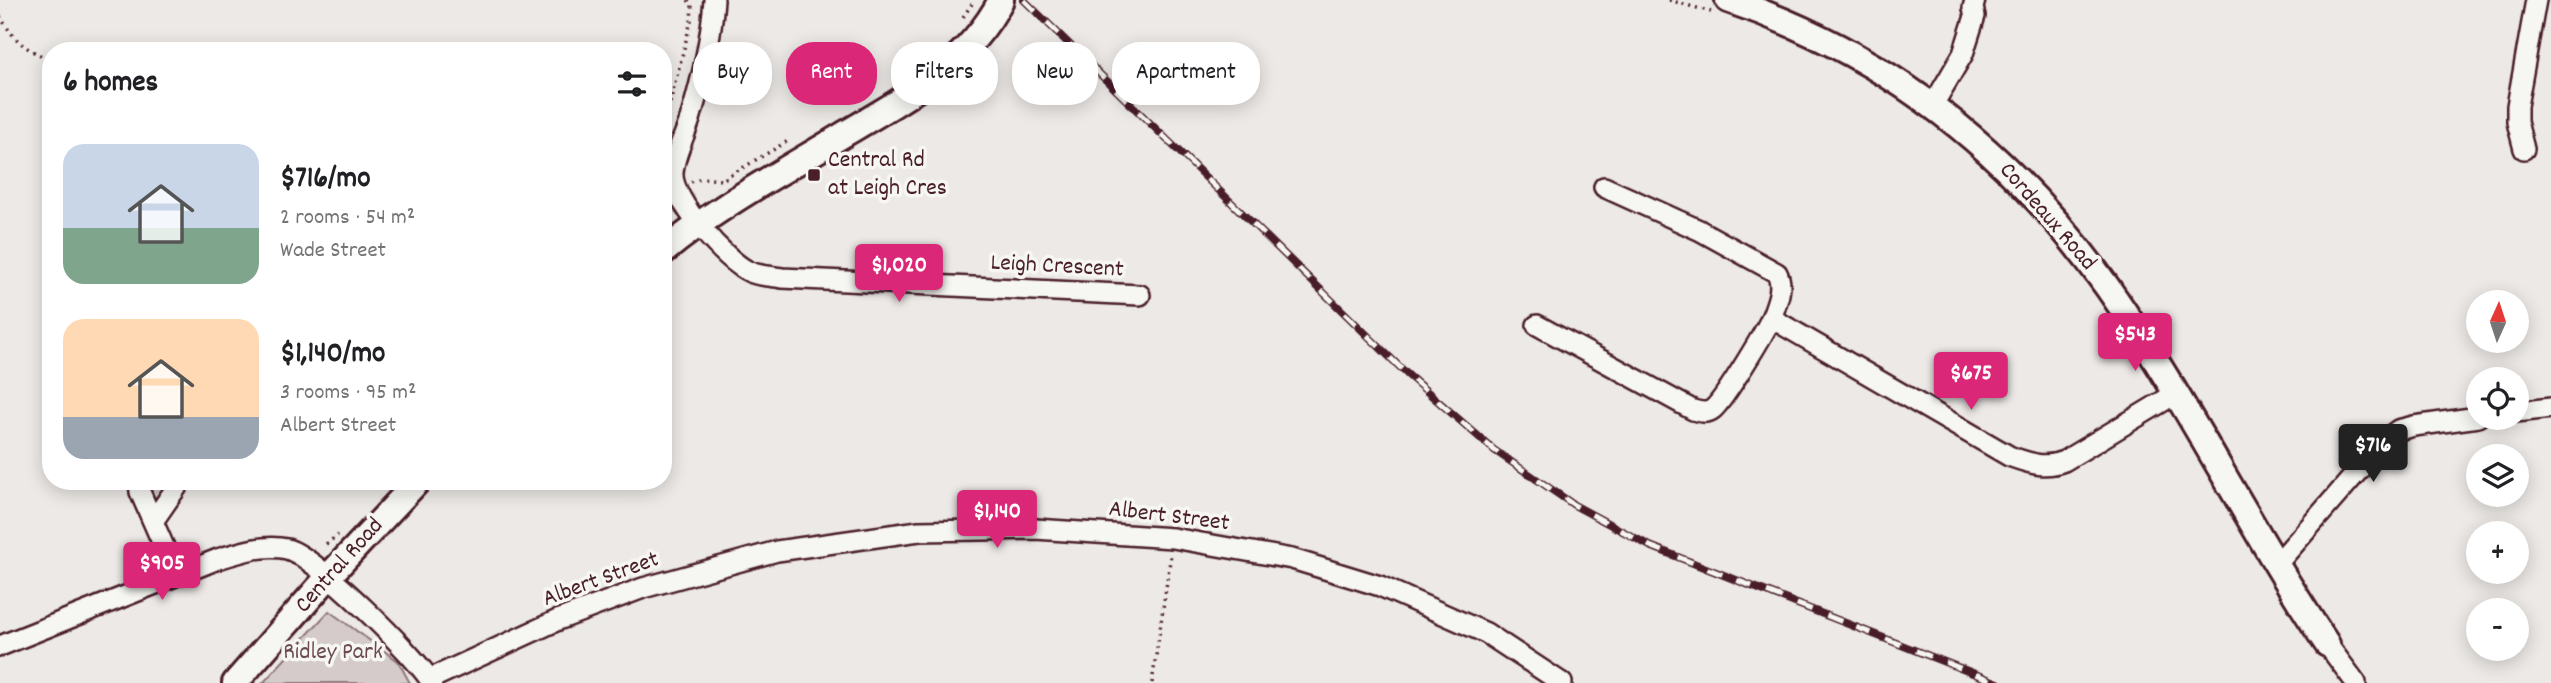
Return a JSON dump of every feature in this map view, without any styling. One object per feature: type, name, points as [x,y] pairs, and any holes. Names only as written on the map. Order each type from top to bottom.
[{"type":"main road","points":[[672,245],[698,223],[935,76],[968,46],[1001,0]]},
{"type":"main road","name":"Cordeaux Road","points":[[1720,6],[1781,20],[1854,54],[1927,101],[2000,162],[2052,216],[2108,288],[2327,644]]},
{"type":"main road","name":"Central Road","points":[[235,683],[328,577],[410,490]]},
{"type":"street","points":[[676,188],[673,173],[695,103],[712,25],[714,0]]},
{"type":"street","points":[[2524,149],[2517,122],[2517,106],[2536,0]]},
{"type":"street","points":[[1927,101],[1974,4]]},
{"type":"street","points":[[1537,325],[1693,410],[1704,412],[1712,410],[1723,398],[1771,318],[1780,287],[1777,274],[1699,230],[1604,187]]},
{"type":"street","name":"Leigh Crescent","points":[[676,188],[717,247],[751,273],[782,278],[1140,295]]},
{"type":"street","points":[[1771,318],[2009,456],[2034,465],[2050,466],[2064,461],[2175,394]]},
{"type":"street","points":[[2529,411],[2551,408]]},
{"type":"street","points":[[2276,565],[2386,439],[2398,430],[2466,419]]},
{"type":"street","points":[[140,490],[176,574]]},
{"type":"street","points":[[153,520],[175,490]]},
{"type":"street","name":"Albert Street","points":[[431,681],[558,620],[642,588],[777,551],[919,531],[1035,529],[1173,538],[1293,559],[1380,586],[1486,633],[1562,683]]},
{"type":"street","points":[[0,646],[176,574],[243,551],[275,547],[300,555],[328,577],[404,647],[431,681]]},
{"type":"street","name":"Cordeaux Road","points":[[2327,644],[2356,683]]},
{"type":"path","points":[[672,95],[691,21],[692,5],[688,0]]},
{"type":"path","points":[[961,20],[976,0]]},
{"type":"path","points":[[1669,0],[1720,6]]},
{"type":"path","points":[[0,16],[20,44],[42,56]]},
{"type":"path","points":[[676,188],[701,178],[722,180],[799,136]]},
{"type":"path","points":[[1152,683],[1173,538]]},
{"type":"green space","points":[[149,490],[162,490],[156,498],[154,505]]},
{"type":"green space","name":"Ridley Park","points":[[329,611],[398,661],[410,683],[263,683]]},
{"type":"railway","points":[[1024,0],[1408,375],[1494,450],[1574,505],[1650,546],[1998,683]]},
{"type":"place","name":"Central Rd at Leigh Cres","points":[[814,175]]}]
